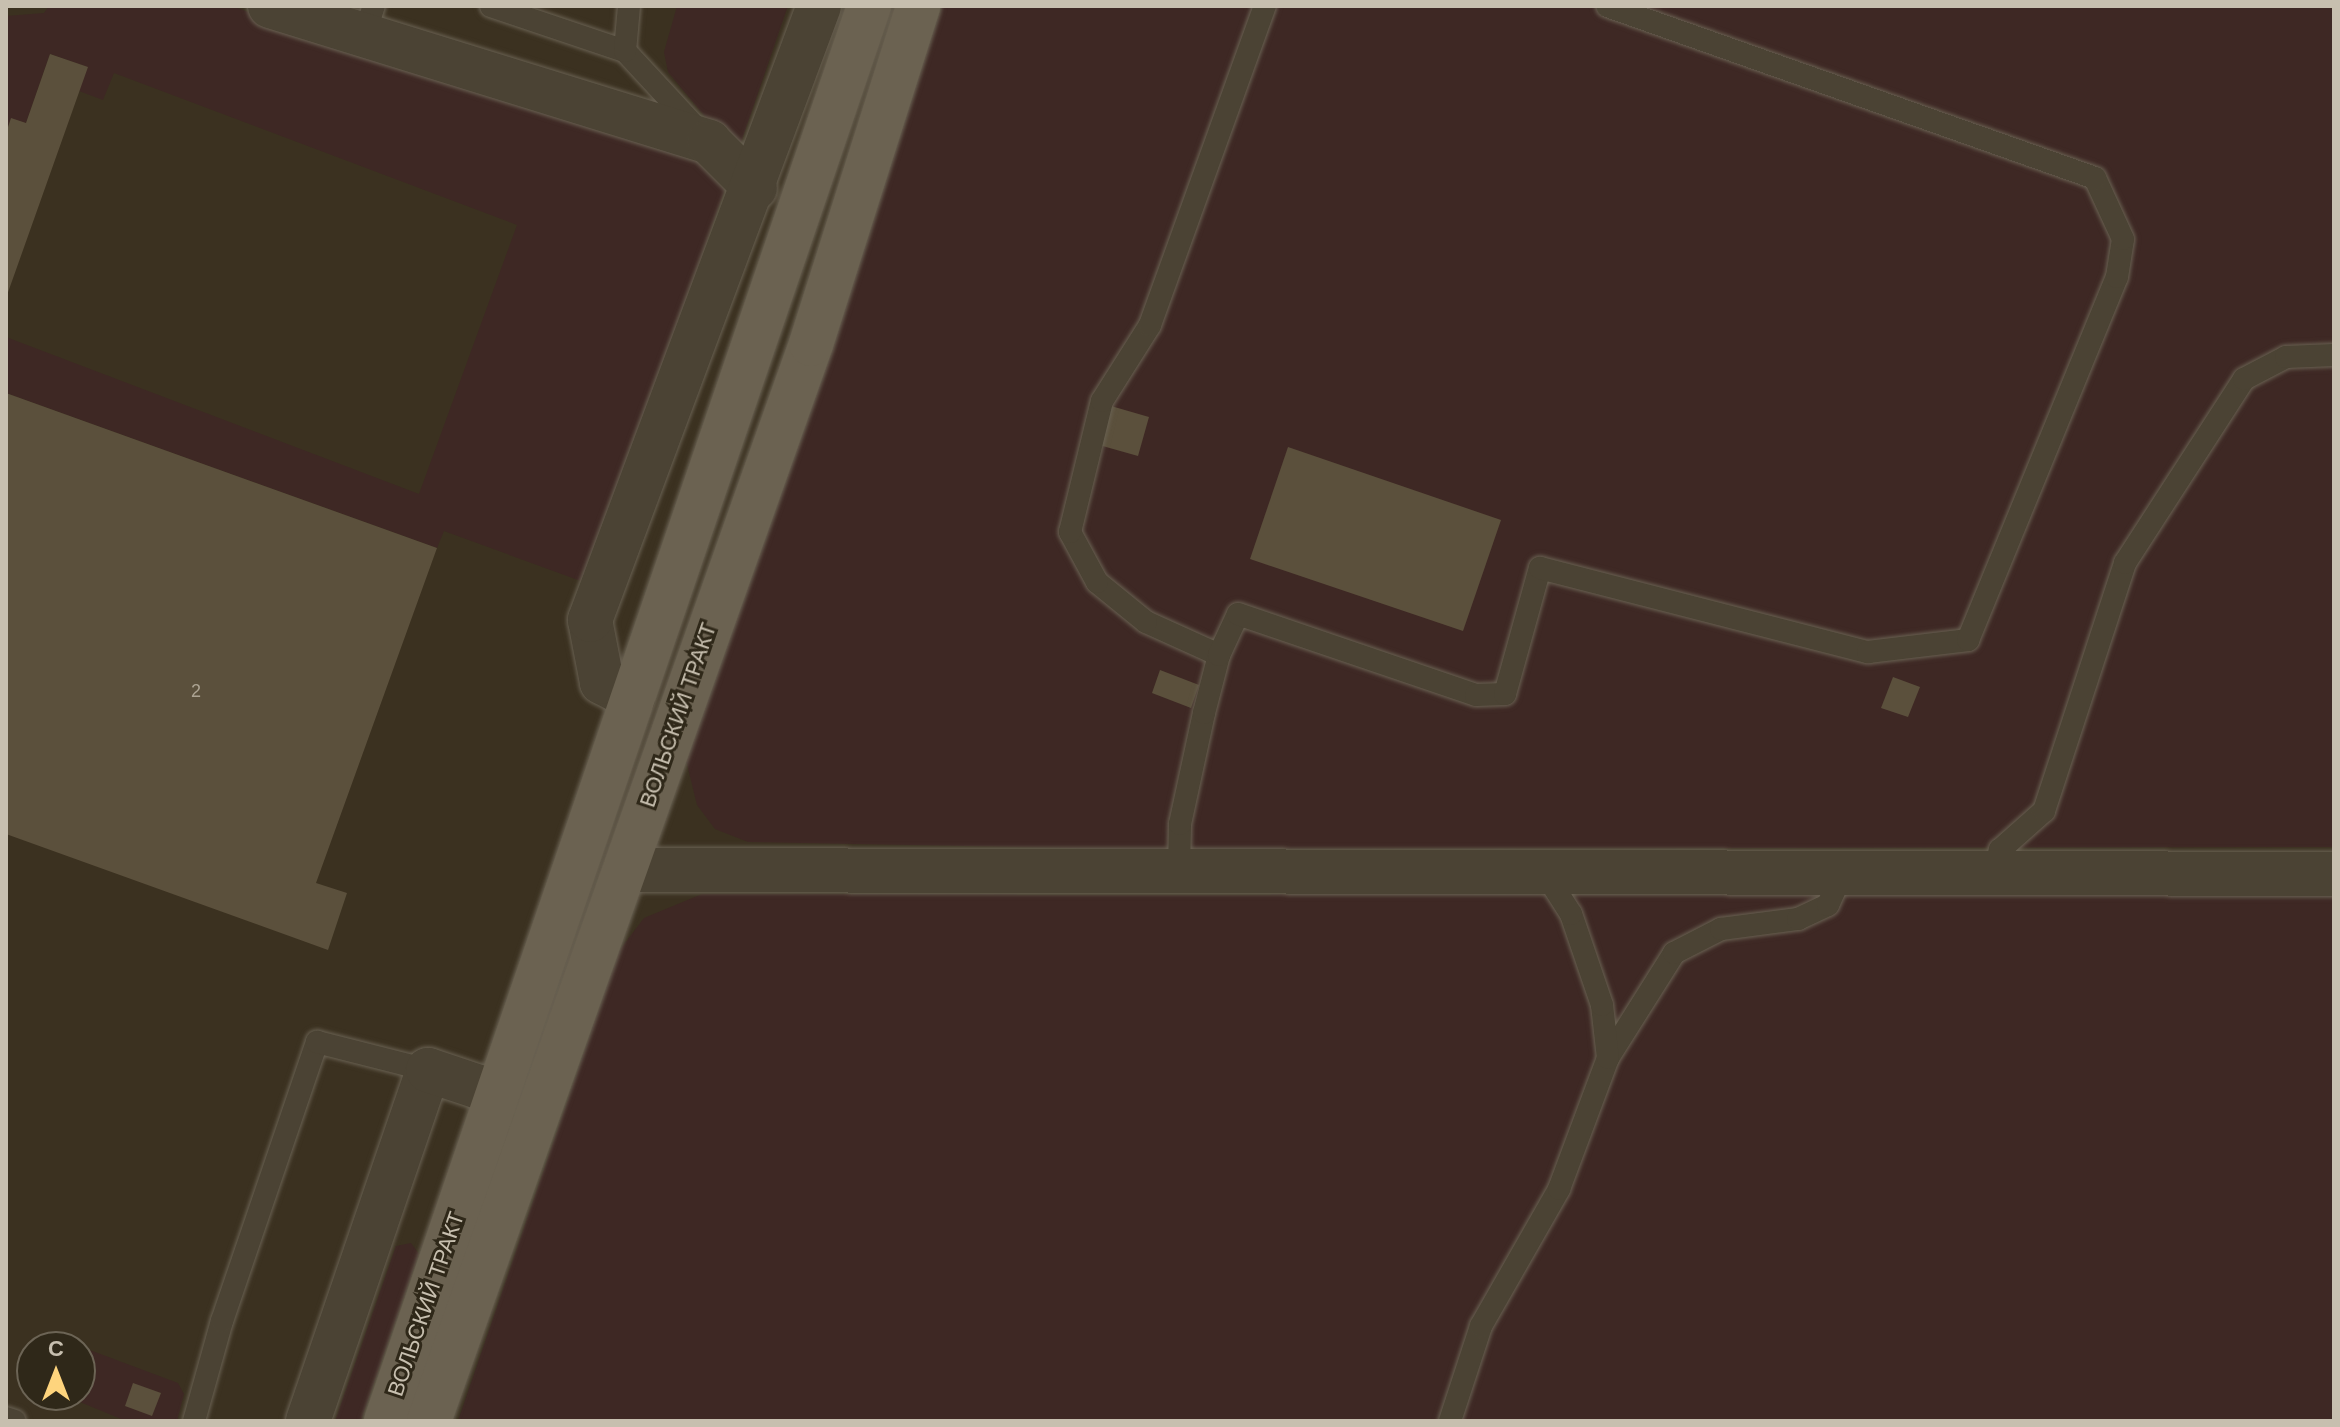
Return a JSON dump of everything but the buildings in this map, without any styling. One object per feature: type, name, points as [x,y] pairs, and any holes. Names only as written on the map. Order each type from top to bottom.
[{"type":"main road","name":"ВОЛЬСКИЙ ТРАКТ","points":[[386,1421],[869,6]]},
{"type":"main road","name":"ВОЛЬСКИЙ ТРАКТ","points":[[429,1421],[811,344],[918,6]]},
{"type":"street","points":[[270,6],[369,21],[709,142],[755,188]]},
{"type":"street","points":[[633,698],[602,682],[590,620],[755,188],[819,6]]},
{"type":"street","points":[[625,870],[2334,874]]},
{"type":"street","points":[[308,1421],[428,1070],[497,1093]]},
{"type":"lane","points":[[491,6],[625,51],[709,142]]},
{"type":"lane","points":[[625,51],[629,6]]},
{"type":"lane","points":[[1219,655],[1146,622],[1097,582],[1070,532],[1102,401],[1150,325],[1265,6]]},
{"type":"lane","points":[[1179,869],[1180,824],[1219,655],[1238,614],[1476,695],[1505,694],[1540,568],[1868,652],[1968,640],[2117,277],[2123,239],[2095,178],[1607,6]]},
{"type":"lane","points":[[1994,875],[2000,850],[2044,811],[2125,563],[2244,379],[2286,357],[2334,355]]},
{"type":"lane","points":[[1544,872],[1571,914],[1602,1005],[1608,1058]]},
{"type":"lane","points":[[1450,1421],[1481,1326],[1559,1189],[1608,1058],[1674,953],[1721,929],[1798,919],[1828,905],[1842,874]]},
{"type":"lane","points":[[194,1421],[222,1321],[317,1042],[428,1070]]},
{"type":"lane","points":[[6,1418],[15,1421]]},
{"type":"shaded area","points":[[49,6],[232,6],[410,71],[431,32],[735,153],[668,72],[664,52],[677,6],[788,6],[589,584],[444,531],[437,548],[6,393],[6,337],[419,494],[517,225],[114,73],[103,100],[79,91],[87,67],[50,54],[26,123],[11,119],[6,133],[6,16],[44,13]]},
{"type":"shaded area","points":[[942,6],[2334,6],[2334,847],[1129,849],[748,842],[715,829],[697,805],[685,756]]},
{"type":"shaded area","points":[[702,894],[2334,895],[2334,1421],[458,1421],[618,952],[644,918]]},
{"type":"shaded area","points":[[411,1243],[419,1254],[361,1421],[335,1421],[396,1246]]},
{"type":"shaded area","points":[[96,1352],[178,1383],[184,1394],[177,1421],[126,1421],[96,1409]]}]
